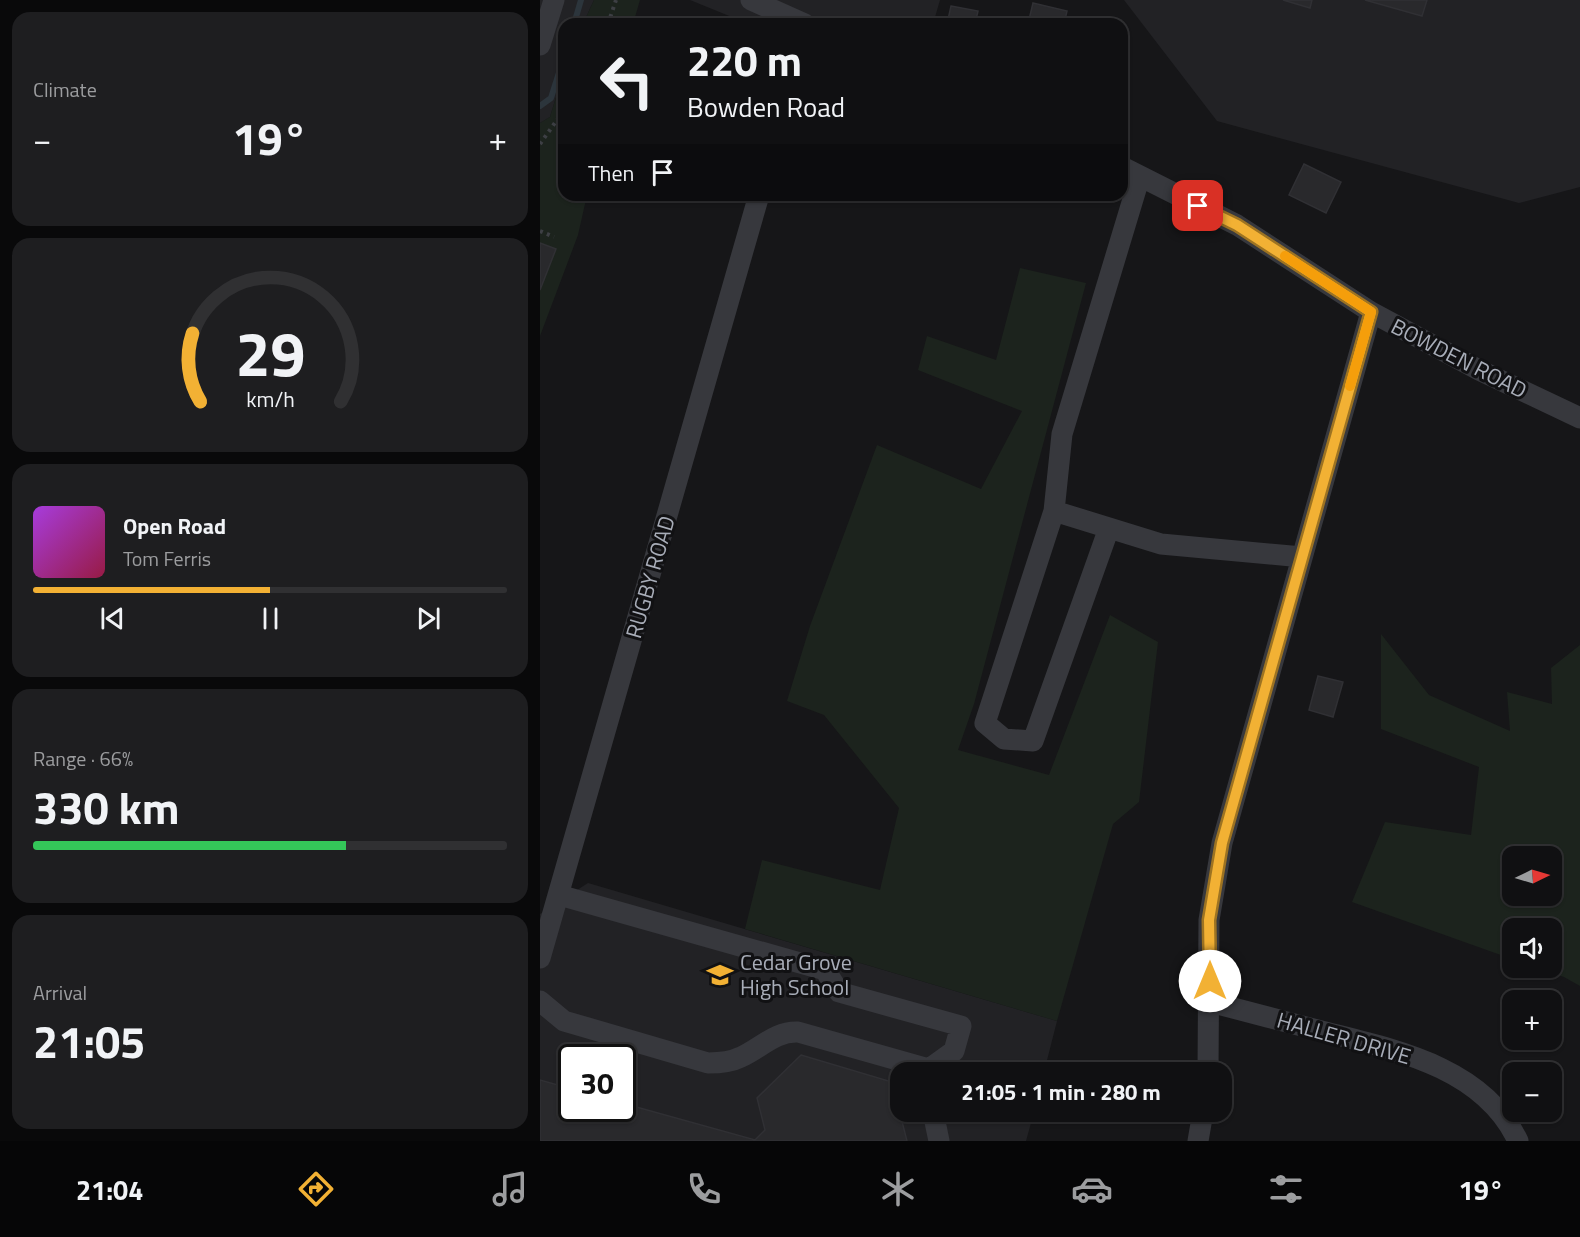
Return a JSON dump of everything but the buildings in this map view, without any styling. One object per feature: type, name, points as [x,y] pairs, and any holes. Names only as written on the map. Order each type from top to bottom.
[{"type":"street","points":[[540,45],[554,0]]},
{"type":"street","points":[[751,0],[792,18]]},
{"type":"street","name":"BOWDEN ROAD","points":[[1131,171],[1237,225],[1371,312],[1479,370],[1580,418]]},
{"type":"street","name":"RUGBY ROAD","points":[[540,958],[757,201]]},
{"type":"street","points":[[1109,528],[1033,741],[1004,739],[985,723],[1054,511],[1062,434],[1123,201]]},
{"type":"street","points":[[1208,1062],[1209,920],[1222,843],[1371,312]]},
{"type":"street","points":[[1054,511],[1161,544],[1302,557]]},
{"type":"street","points":[[559,895],[825,970],[839,992],[961,1026],[954,1051],[940,1062]]},
{"type":"street","points":[[540,1001],[564,1021],[708,1063],[740,1058],[779,1034],[790,1031],[899,1062]]},
{"type":"street","name":"HALLER DRIVE","points":[[1210,1002],[1408,1053],[1466,1082],[1482,1093],[1508,1122],[1518,1141]]},
{"type":"street","points":[[935,1122],[939,1141]]},
{"type":"street","points":[[1198,1141],[1201,1122]]},
{"type":"path","points":[[610,18],[616,0]]},
{"type":"path","points":[[540,144],[558,121]]},
{"type":"path","points":[[540,231],[554,237]]},
{"type":"shaded area","points":[[540,0],[594,0],[586,18],[558,18],[558,91],[550,117],[540,123]]},
{"type":"shaded area","points":[[594,0],[640,0],[635,18],[586,18]]},
{"type":"shaded area","points":[[690,0],[940,0],[935,18],[734,18]]},
{"type":"shaded area","points":[[1124,0],[1580,0],[1580,187],[1519,203],[1217,121]]},
{"type":"shaded area","points":[[558,91],[558,201],[586,201],[578,235],[540,336],[540,123],[550,117]]},
{"type":"shaded area","points":[[1020,268],[1086,283],[974,704],[958,750],[1049,775],[1110,615],[1158,642],[1139,802],[1113,824],[1057,1021],[745,929],[762,860],[880,890],[899,808],[824,715],[787,701],[810,626],[877,445],[981,489],[1022,411],[918,370],[927,336],[996,360]]},
{"type":"shaded area","points":[[1381,634],[1429,695],[1510,731],[1507,692],[1552,704],[1551,668],[1580,645],[1580,986],[1562,976],[1562,918],[1502,918],[1502,955],[1352,902],[1385,822],[1471,835],[1479,767],[1381,729]]},
{"type":"shaded area","name":"Cedar Grove High School","points":[[588,883],[1057,1021],[1047,1062],[890,1062],[890,1122],[1031,1122],[1026,1141],[540,1141],[540,914]]},
{"type":"waterway","points":[[576,18],[581,0]]},
{"type":"waterway","points":[[540,106],[551,98],[558,76]]},
{"type":"slow traffic","points":[[1285,256],[1371,312],[1350,386]]},
{"type":"place","name":"Cedar Grove High School","points":[[720,975]]},
{"type":"route","points":[[1198,206],[1237,225],[1371,312],[1222,843],[1209,920],[1210,981]]}]
